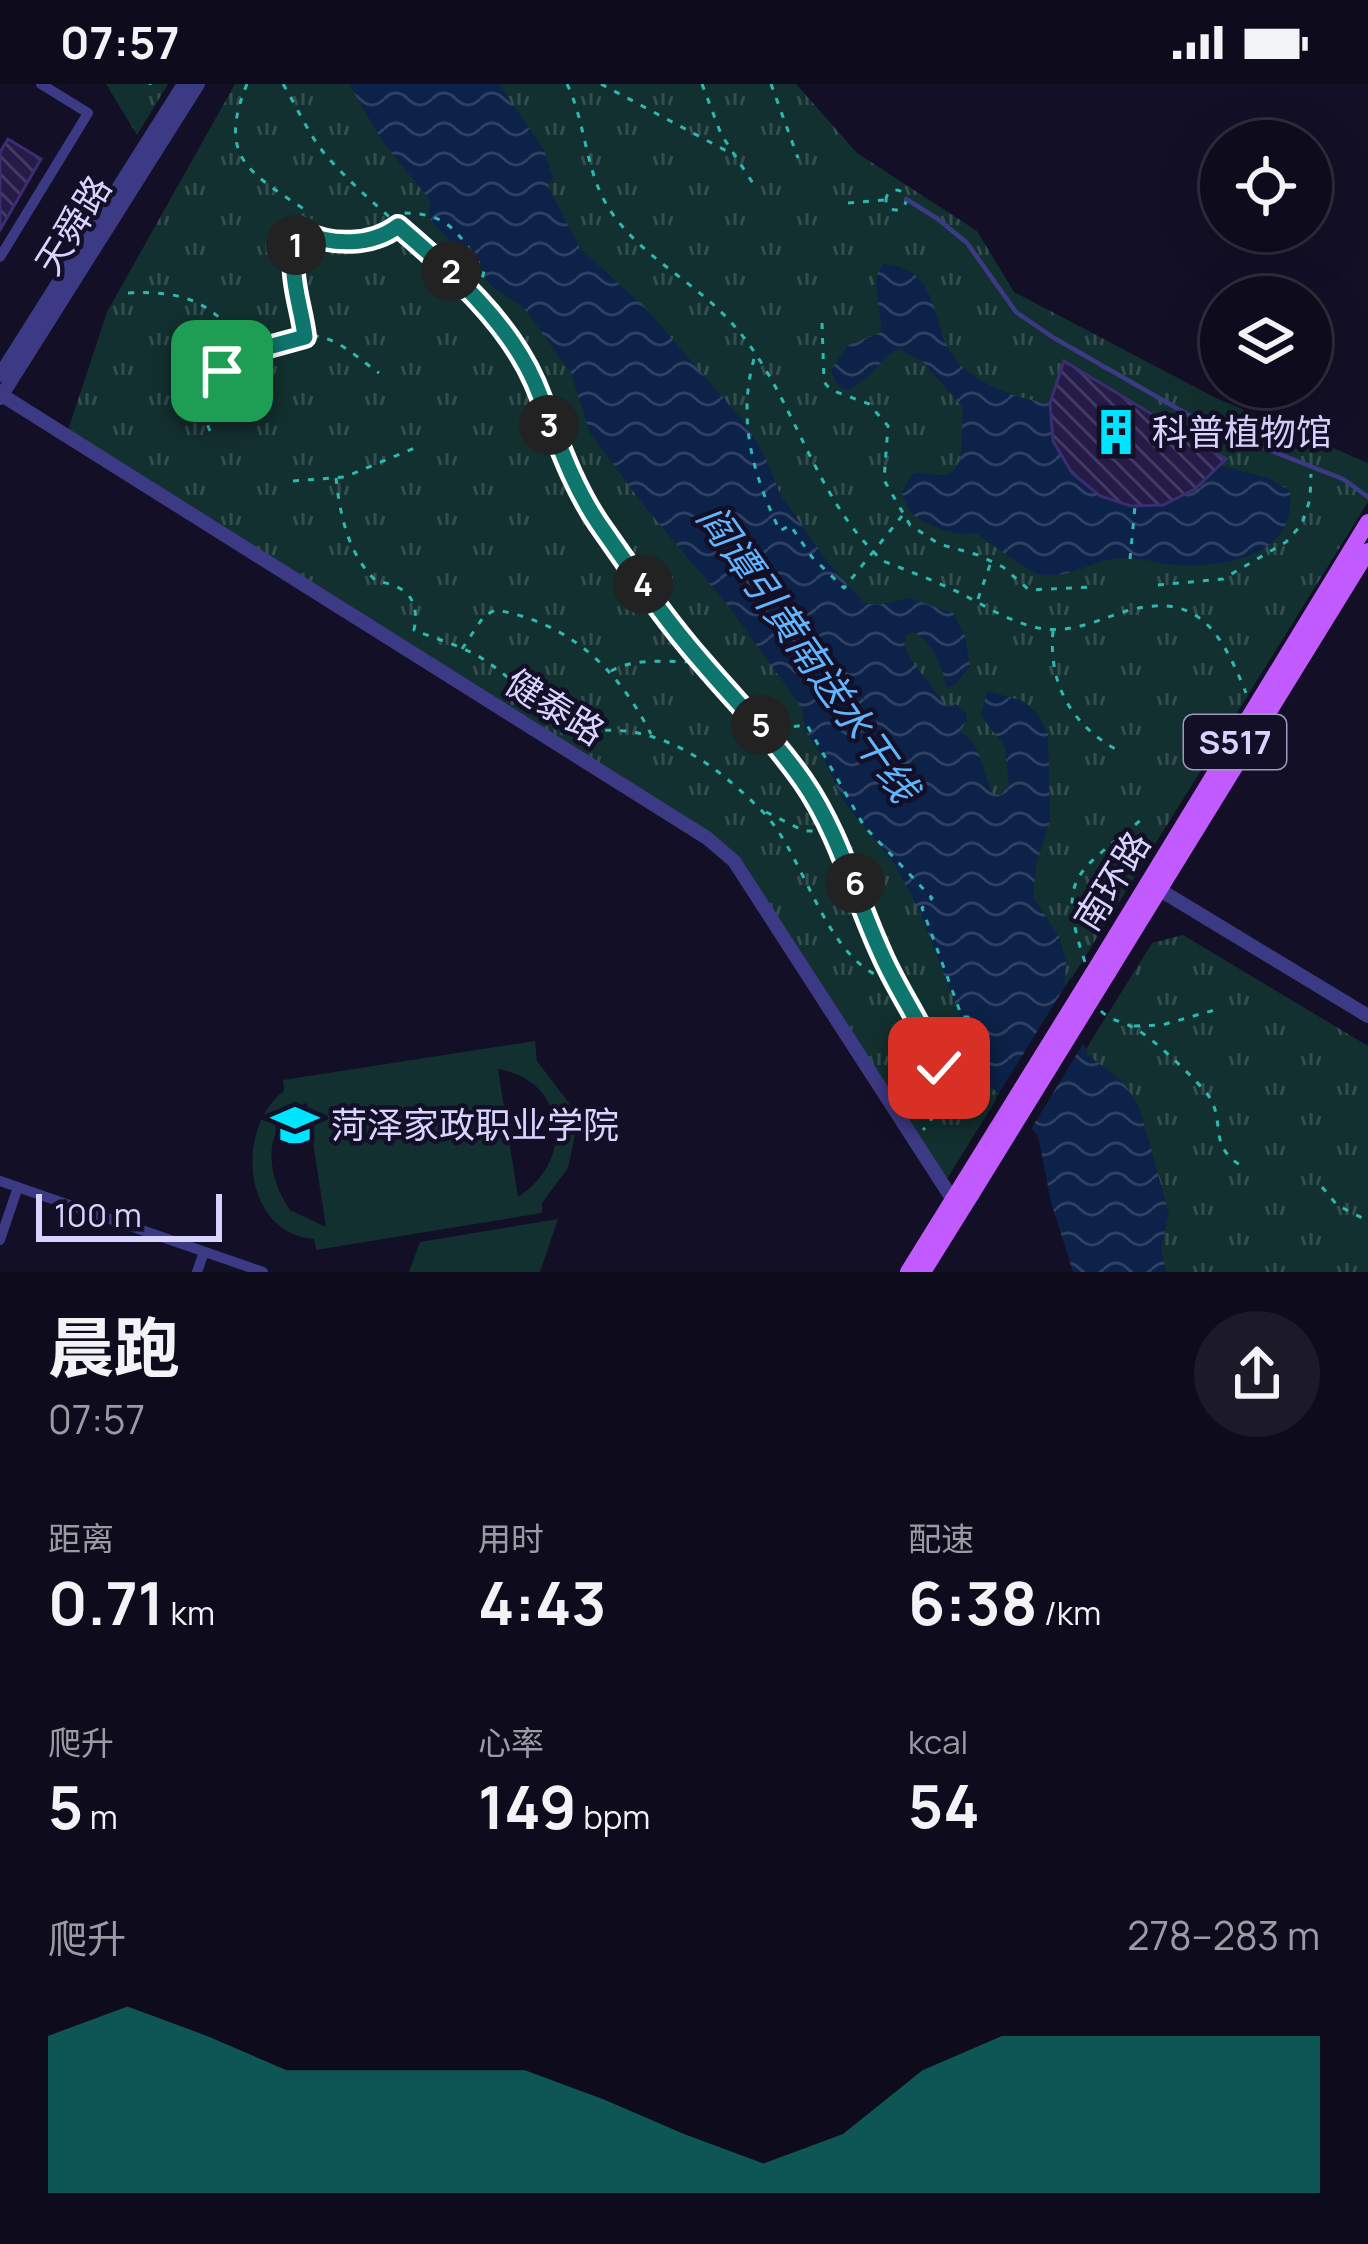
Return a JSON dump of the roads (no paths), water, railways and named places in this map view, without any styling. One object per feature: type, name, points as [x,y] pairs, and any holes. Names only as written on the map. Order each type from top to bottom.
[{"type":"main road","name":"南环路","points":[[908,1272],[963,1192],[1368,522]]},
{"type":"main road","name":"南环路","points":[[1099,968],[1160,890],[1368,551]]},
{"type":"main road","name":"南环路","points":[[923,1272],[963,1192]]},
{"type":"street","points":[[0,257],[88,113],[41,84]]},
{"type":"street","name":"天舜路","points":[[0,375],[184,84]]},
{"type":"street","name":"天舜路","points":[[1,396],[198,84]]},
{"type":"street","name":"健泰路","points":[[1,396],[707,838],[734,861],[914,1140],[963,1192]]},
{"type":"street","points":[[1160,890],[1368,1016]]},
{"type":"street","points":[[0,1181],[263,1272]]},
{"type":"street","points":[[0,1240],[18,1187]]},
{"type":"street","points":[[197,1272],[204,1252]]},
{"type":"lane","points":[[906,199],[967,243],[1016,312],[1054,338],[1208,426],[1343,479],[1368,497]]},
{"type":"water","name":"阎谭引黄南送水干线","points":[[349,84],[499,84],[544,150],[553,178],[548,186],[580,249],[643,305],[743,421],[764,454],[780,494],[829,564],[864,603],[909,598],[953,613],[965,636],[970,666],[957,683],[947,688],[936,656],[920,636],[906,635],[904,645],[948,708],[953,702],[966,713],[960,731],[978,751],[993,794],[1001,795],[1009,785],[1005,747],[981,716],[987,691],[1023,701],[1038,714],[1048,735],[1050,821],[1036,865],[1033,897],[1060,938],[1066,963],[1064,997],[1088,1055],[1123,1082],[1139,1106],[1169,1213],[1161,1250],[1167,1272],[1073,1272],[1051,1202],[1038,1136],[984,1079],[920,912],[894,863],[844,802],[805,731],[802,708],[730,608],[590,433],[571,373],[524,308],[494,288],[429,218],[430,200],[382,141]]},
{"type":"water","points":[[883,264],[915,275],[924,285],[945,341],[970,373],[1010,394],[1050,403],[1055,437],[1068,465],[1087,486],[1111,500],[1138,505],[1166,502],[1194,489],[1220,466],[1269,478],[1290,491],[1282,530],[1271,544],[1237,560],[1176,565],[1120,558],[1048,575],[1026,568],[976,533],[951,532],[916,516],[902,492],[912,474],[941,475],[956,467],[963,408],[924,363],[900,349],[854,387],[837,384],[831,370],[848,345],[880,333],[876,280]]},
{"type":"place","name":"科普植物馆","points":[[1116,432]]},
{"type":"place","name":"菏泽家政职业学院","points":[[295,1125]]}]
